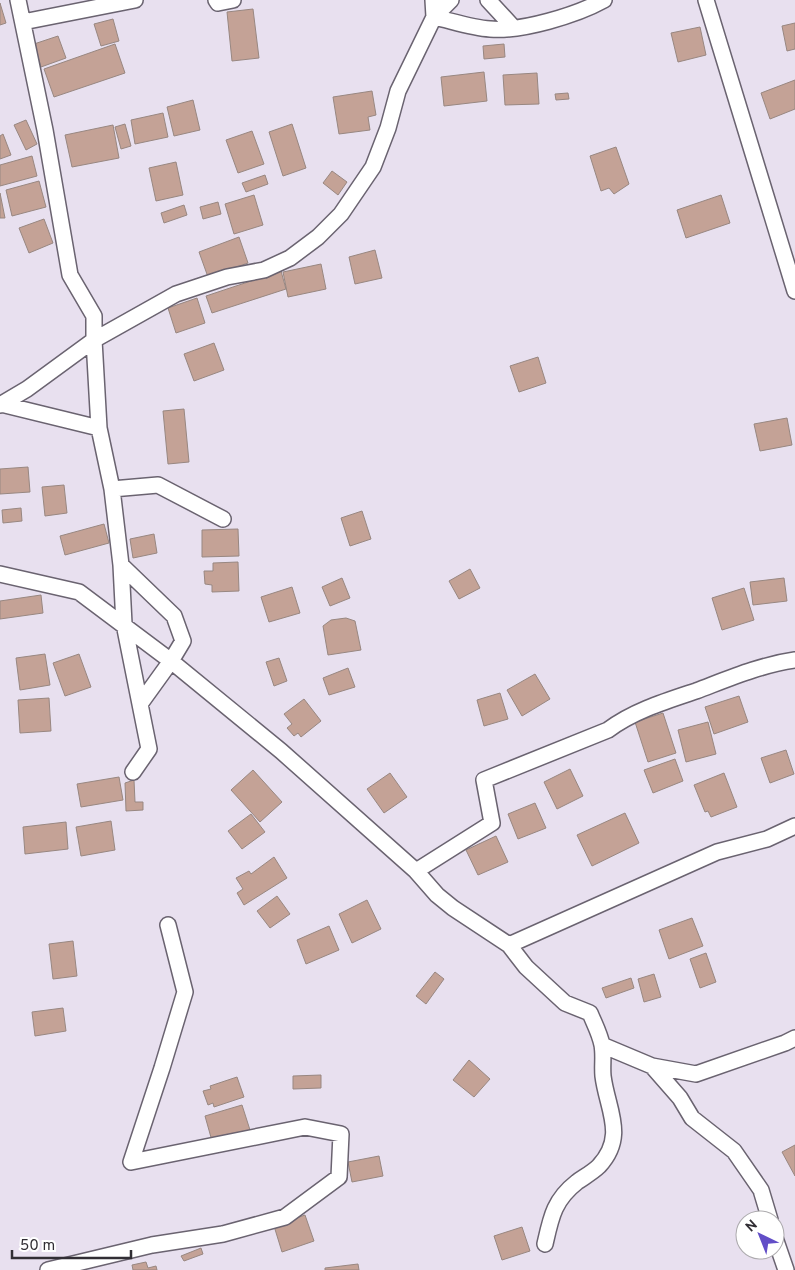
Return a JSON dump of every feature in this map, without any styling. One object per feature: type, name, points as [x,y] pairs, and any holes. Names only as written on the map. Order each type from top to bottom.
[{"type":"street","points":[[18,0],[45,130],[70,275],[94,316],[98,428],[112,489],[121,565],[124,624],[149,749],[133,772]]},
{"type":"street","points":[[23,22],[105,3],[135,0]]},
{"type":"street","points":[[216,0],[218,3],[233,0]]},
{"type":"street","points":[[433,0],[434,17]]},
{"type":"street","points":[[1,404],[27,389],[94,340],[176,294],[227,277],[264,270],[290,258],[318,237],[341,214],[373,167],[388,128],[398,91],[434,17],[451,0]]},
{"type":"street","points":[[488,0],[513,27]]},
{"type":"street","points":[[434,17],[491,30],[535,24],[590,8],[604,0]]},
{"type":"street","points":[[706,0],[795,291]]},
{"type":"street","points":[[1,404],[98,428]]},
{"type":"street","points":[[112,489],[158,485],[223,519]]},
{"type":"street","points":[[121,565],[174,616],[183,640],[171,661],[140,704]]},
{"type":"street","points":[[0,574],[79,592],[124,624],[281,751],[416,871],[437,895],[453,908],[510,945],[526,967],[565,1003],[590,1013],[602,1044],[603,1077],[613,1116],[614,1133],[612,1145],[599,1166],[567,1190],[558,1200],[550,1221],[545,1244]]},
{"type":"street","points":[[416,871],[492,823],[484,780],[608,730],[621,720],[657,705],[769,664],[795,660]]},
{"type":"street","points":[[510,945],[717,852],[767,839],[795,826]]},
{"type":"street","points":[[48,1270],[152,1245],[223,1234],[285,1217],[339,1177],[341,1134],[305,1128],[131,1162],[185,992],[168,925]]},
{"type":"street","points":[[602,1044],[652,1066],[696,1074],[795,1038]]},
{"type":"street","points":[[652,1066],[680,1098],[692,1118],[734,1151],[761,1190],[767,1210]]},
{"type":"building","points":[[0,3],[6,23],[0,25]]},
{"type":"building","points":[[253,9],[259,58],[232,61],[227,12]]},
{"type":"building","points":[[113,19],[119,41],[101,46],[94,24]]},
{"type":"building","points":[[795,23],[795,49],[787,51],[782,26]]},
{"type":"building","points":[[700,27],[706,55],[678,62],[671,33]]},
{"type":"building","points":[[58,36],[66,58],[41,67],[34,44]]},
{"type":"building","points":[[115,44],[125,73],[54,97],[44,69]]},
{"type":"building","points":[[504,44],[505,57],[484,59],[483,46]]},
{"type":"building","points":[[484,72],[487,101],[444,106],[441,77]]},
{"type":"building","points":[[537,73],[539,104],[505,105],[503,75]]},
{"type":"building","points":[[795,80],[795,109],[770,119],[761,93]]},
{"type":"building","points":[[372,91],[376,115],[368,117],[370,130],[339,134],[333,97]]},
{"type":"building","points":[[568,93],[569,99],[556,100],[555,94]]},
{"type":"building","points":[[193,100],[200,130],[174,136],[167,107]]},
{"type":"building","points":[[163,113],[168,137],[135,144],[131,120]]},
{"type":"building","points":[[26,120],[37,144],[26,150],[14,125]]},
{"type":"building","points":[[125,124],[131,146],[121,149],[115,127]]},
{"type":"building","points":[[292,124],[306,168],[283,176],[269,132]]},
{"type":"building","points":[[113,125],[119,158],[72,167],[65,135]]},
{"type":"building","points":[[252,131],[264,164],[238,173],[226,140]]},
{"type":"building","points":[[3,134],[11,155],[0,159],[0,136]]},
{"type":"building","points":[[616,147],[629,184],[614,194],[609,188],[601,191],[590,156]]},
{"type":"building","points":[[32,156],[37,176],[0,186],[0,165]]},
{"type":"building","points":[[176,162],[183,195],[156,201],[149,168]]},
{"type":"building","points":[[332,171],[347,182],[338,195],[323,183]]},
{"type":"building","points":[[265,175],[268,184],[246,192],[242,183]]},
{"type":"building","points":[[39,181],[46,207],[12,216],[6,190]]},
{"type":"building","points":[[0,193],[5,218],[0,218]]},
{"type":"building","points":[[254,195],[263,225],[234,234],[225,204]]},
{"type":"building","points":[[721,195],[730,223],[686,238],[677,210]]},
{"type":"building","points":[[218,202],[221,214],[203,219],[200,207]]},
{"type":"building","points":[[184,205],[187,215],[164,223],[161,213]]},
{"type":"building","points":[[44,219],[53,243],[29,253],[19,228]]},
{"type":"building","points":[[239,237],[248,263],[208,277],[199,252]]},
{"type":"building","points":[[375,250],[382,278],[355,284],[349,257]]},
{"type":"building","points":[[321,264],[326,289],[288,297],[283,272]]},
{"type":"building","points":[[281,271],[286,289],[212,313],[206,296]]},
{"type":"building","points":[[197,298],[205,323],[176,333],[168,308]]},
{"type":"building","points":[[214,343],[224,370],[194,381],[184,354]]},
{"type":"building","points":[[538,357],[546,383],[519,392],[510,366]]},
{"type":"building","points":[[184,409],[189,462],[168,464],[163,411]]},
{"type":"building","points":[[787,418],[792,445],[760,451],[754,424]]},
{"type":"building","points":[[28,467],[30,492],[0,494],[0,469]]},
{"type":"building","points":[[64,485],[67,513],[45,516],[42,487]]},
{"type":"building","points":[[21,508],[22,521],[3,523],[2,510]]},
{"type":"building","points":[[362,511],[371,539],[350,546],[341,518]]},
{"type":"building","points":[[104,524],[109,543],[65,555],[60,536]]},
{"type":"building","points":[[238,529],[239,556],[202,557],[202,530]]},
{"type":"building","points":[[154,534],[157,553],[133,558],[130,539]]},
{"type":"building","points":[[238,562],[239,591],[212,592],[212,585],[205,584],[204,571],[213,571],[213,563]]},
{"type":"building","points":[[470,569],[480,588],[459,599],[449,581]]},
{"type":"building","points":[[342,578],[350,598],[330,606],[322,587]]},
{"type":"building","points":[[784,578],[787,601],[753,605],[750,582]]},
{"type":"building","points":[[292,587],[300,613],[269,622],[261,597]]},
{"type":"building","points":[[744,588],[754,620],[722,630],[712,598]]},
{"type":"building","points":[[41,595],[43,613],[0,619],[0,601]]},
{"type":"building","points":[[346,618],[355,621],[361,650],[328,655],[323,626],[331,620]]},
{"type":"building","points":[[45,654],[50,685],[20,690],[16,658]]},
{"type":"building","points":[[79,654],[91,687],[65,696],[53,663]]},
{"type":"building","points":[[279,658],[287,681],[274,686],[266,662]]},
{"type":"building","points":[[348,668],[355,687],[329,695],[323,678]]},
{"type":"building","points":[[535,674],[550,699],[522,716],[507,690]]},
{"type":"building","points":[[500,693],[508,719],[484,726],[477,700]]},
{"type":"building","points":[[739,696],[748,722],[714,734],[705,707]]},
{"type":"building","points":[[49,698],[51,731],[20,733],[18,700]]},
{"type":"building","points":[[304,699],[321,721],[301,737],[298,733],[294,736],[287,728],[292,724],[284,714]]},
{"type":"building","points":[[663,713],[676,753],[648,762],[635,722]]},
{"type":"building","points":[[708,722],[716,754],[686,762],[678,730]]},
{"type":"building","points":[[786,750],[794,774],[770,783],[761,758]]},
{"type":"building","points":[[675,759],[683,781],[653,793],[644,770]]},
{"type":"building","points":[[570,769],[583,796],[557,809],[544,782]]},
{"type":"building","points":[[253,770],[282,802],[260,822],[231,790]]},
{"type":"building","points":[[390,773],[407,797],[384,813],[367,789]]},
{"type":"building","points":[[724,773],[737,807],[711,817],[708,811],[705,812],[694,785]]},
{"type":"building","points":[[119,777],[123,800],[81,807],[77,784]]},
{"type":"building","points":[[134,780],[135,802],[143,802],[143,810],[126,811],[125,783]]},
{"type":"building","points":[[535,803],[546,828],[518,839],[508,814]]},
{"type":"building","points":[[625,813],[639,843],[592,866],[577,835]]},
{"type":"building","points":[[251,814],[265,832],[242,849],[228,831]]},
{"type":"building","points":[[111,821],[115,850],[81,856],[76,827]]},
{"type":"building","points":[[66,822],[68,849],[25,854],[23,827]]},
{"type":"building","points":[[496,836],[508,862],[478,875],[466,850]]},
{"type":"building","points":[[274,857],[287,878],[244,905],[237,893],[243,889],[236,878],[249,871],[251,874]]},
{"type":"building","points":[[277,896],[290,914],[270,928],[257,911]]},
{"type":"building","points":[[367,900],[381,929],[352,943],[339,914]]},
{"type":"building","points":[[692,918],[703,946],[669,959],[659,930]]},
{"type":"building","points":[[329,926],[339,950],[306,964],[297,940]]},
{"type":"building","points":[[73,941],[77,976],[53,979],[49,944]]},
{"type":"building","points":[[706,953],[716,982],[700,988],[690,959]]},
{"type":"building","points":[[435,972],[444,979],[426,1004],[416,996]]},
{"type":"building","points":[[654,974],[661,997],[644,1002],[638,979]]},
{"type":"building","points":[[631,978],[634,988],[606,998],[602,988]]},
{"type":"building","points":[[63,1008],[66,1031],[35,1036],[32,1012]]},
{"type":"building","points":[[469,1060],[490,1079],[474,1097],[453,1080]]},
{"type":"building","points":[[321,1075],[321,1088],[293,1089],[293,1076]]},
{"type":"building","points":[[237,1077],[244,1097],[214,1107],[213,1103],[208,1105],[203,1091],[211,1089],[210,1086]]},
{"type":"building","points":[[242,1105],[250,1130],[212,1141],[205,1116]]},
{"type":"building","points":[[795,1145],[795,1176],[782,1152]]},
{"type":"building","points":[[379,1156],[383,1176],[352,1182],[348,1162]]},
{"type":"building","points":[[305,1215],[314,1241],[282,1252],[274,1226]]},
{"type":"building","points":[[522,1227],[530,1251],[502,1260],[494,1236]]},
{"type":"building","points":[[201,1248],[203,1254],[184,1261],[181,1256]]},
{"type":"building","points":[[146,1262],[148,1268],[156,1266],[157,1270],[133,1270],[132,1265]]},
{"type":"building","points":[[358,1264],[359,1270],[325,1270],[325,1268]]}]
